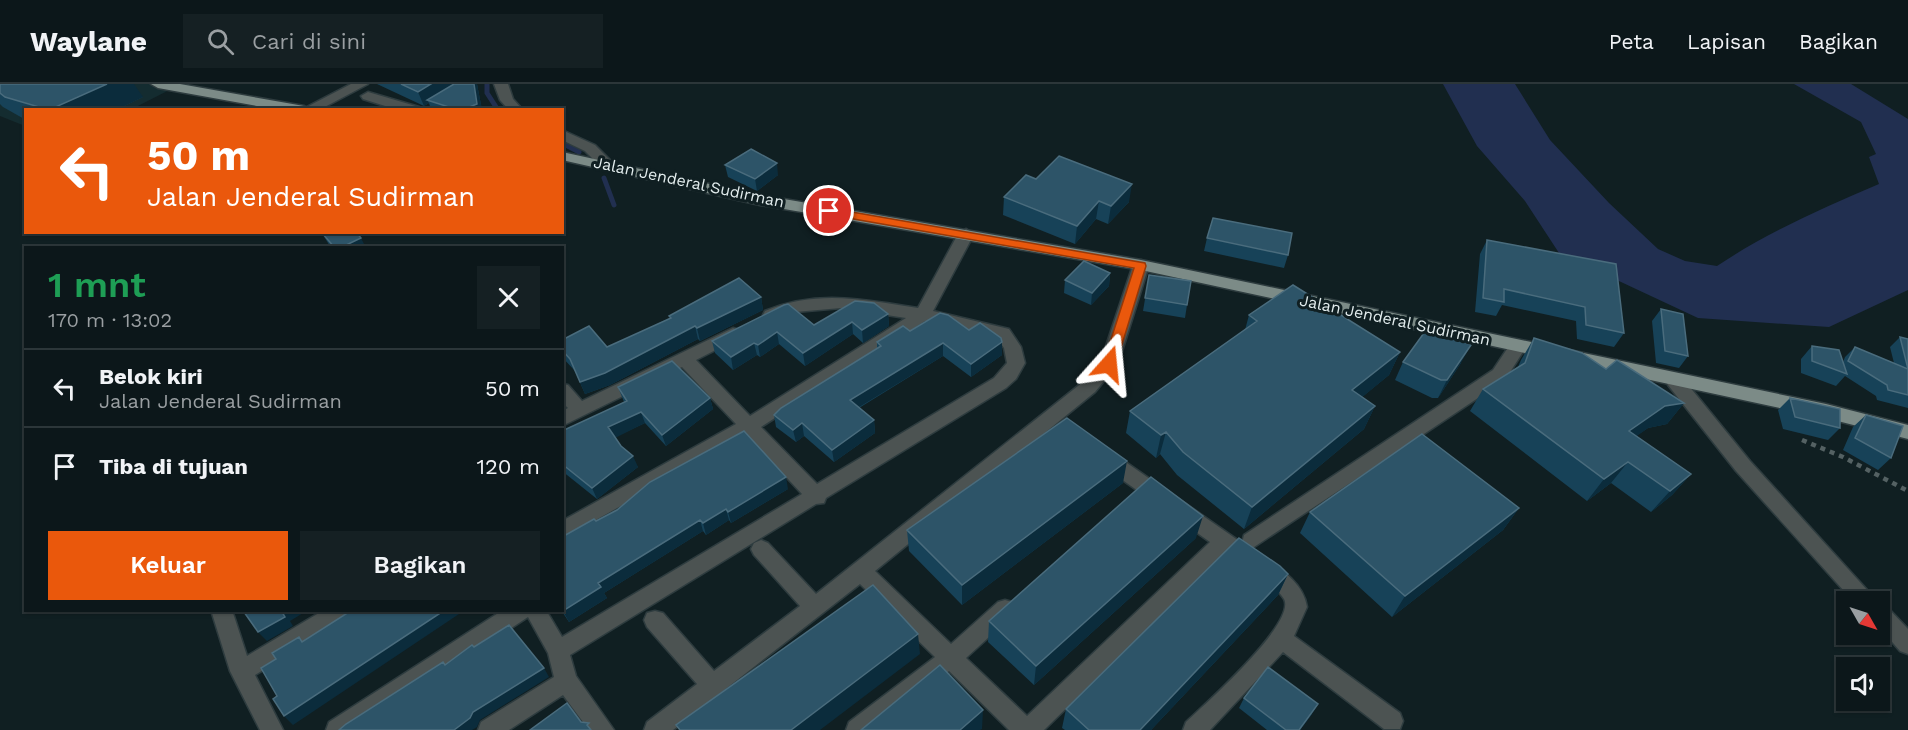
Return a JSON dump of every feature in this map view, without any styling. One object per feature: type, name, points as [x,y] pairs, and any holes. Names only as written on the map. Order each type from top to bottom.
[{"type":"main road","points":[[158,84],[294,108]]},
{"type":"main road","name":"Jalan Jenderal Sudirman","points":[[564,156],[605,163],[760,200],[1140,266],[1826,411],[1908,432]]},
{"type":"street","points":[[501,84],[507,100],[515,108]]},
{"type":"street","points":[[311,108],[365,90],[409,108]]},
{"type":"street","points":[[564,135],[590,148],[605,163]]},
{"type":"street","points":[[564,530],[748,426],[923,315],[966,234]]},
{"type":"street","points":[[655,730],[1058,423],[1109,364],[1140,266]]},
{"type":"street","points":[[558,651],[1000,383],[1014,369],[1016,363],[1012,346],[1003,333],[923,315],[841,302],[793,306],[564,418]]},
{"type":"street","points":[[1251,541],[1499,375],[1517,347]]},
{"type":"street","points":[[684,358],[817,496]]},
{"type":"street","points":[[1674,380],[1743,466],[1858,591]]},
{"type":"street","points":[[564,392],[580,410]]},
{"type":"street","points":[[1091,447],[1276,578],[1293,596],[1295,613],[1282,639],[1202,727]]},
{"type":"street","points":[[1126,502],[1144,486]]},
{"type":"street","points":[[861,571],[1026,730],[1224,542]]},
{"type":"street","points":[[761,549],[815,607]]},
{"type":"street","points":[[857,730],[951,657],[1021,595]]},
{"type":"street","points":[[222,612],[241,671],[272,730]]},
{"type":"street","points":[[241,671],[340,612]]},
{"type":"street","points":[[336,730],[518,612]]},
{"type":"street","points":[[536,612],[558,651],[566,681],[603,730]]},
{"type":"street","points":[[655,620],[713,687]]},
{"type":"street","points":[[1890,625],[1908,644]]},
{"type":"street","points":[[1282,639],[1392,721]]},
{"type":"street","points":[[489,730],[566,681]]},
{"type":"path","points":[[1802,440],[1843,457],[1908,491]]},
{"type":"shaded area","points":[[17,84],[181,84],[134,108],[24,108],[24,126],[0,116],[0,94]]},
{"type":"water","points":[[1443,84],[1515,84],[1550,140],[1609,203],[1658,249],[1685,261],[1717,266],[1776,231],[1879,184],[1869,157],[1876,154],[1861,122],[1794,84],[1851,84],[1908,119],[1908,290],[1829,327],[1698,318],[1559,253],[1525,201],[1477,146]]},
{"type":"building","points":[[0,84],[107,84],[53,108],[42,108],[5,97],[0,93]]},
{"type":"building","points":[[401,84],[431,84],[418,92]]},
{"type":"building","points":[[454,84],[474,84],[477,104],[467,108],[452,108],[427,100]]},
{"type":"building","points":[[751,149],[777,163],[755,179],[725,165]]},
{"type":"building","points":[[1059,156],[1132,184],[1111,206],[1099,201],[1077,226],[1004,197],[1026,175],[1036,179]]},
{"type":"building","points":[[1213,218],[1292,233],[1288,255],[1207,238]]},
{"type":"building","points":[[323,234],[358,234],[361,238],[344,246],[333,246]]},
{"type":"building","points":[[1487,240],[1616,264],[1624,333],[1586,325],[1585,307],[1504,289],[1504,302],[1483,298]]},
{"type":"building","points":[[1084,261],[1110,273],[1092,293],[1065,280]]},
{"type":"building","points":[[1149,275],[1191,281],[1187,305],[1145,298]]},
{"type":"building","points":[[739,278],[761,297],[697,328],[695,326],[605,373],[580,382],[570,359],[564,352],[564,339],[589,326],[607,347],[671,318],[669,316]]},
{"type":"building","points":[[1293,285],[1400,352],[1352,390],[1375,406],[1252,507],[1183,452],[1166,432],[1161,435],[1130,411],[1257,321],[1249,315]]},
{"type":"building","points":[[855,301],[874,303],[888,314],[862,330],[852,322],[803,353],[777,332],[758,345],[754,343],[731,357],[712,341],[784,305],[788,304],[814,325]]},
{"type":"building","points":[[1661,309],[1683,314],[1688,356],[1665,351]]},
{"type":"building","points":[[940,313],[948,315],[969,330],[980,323],[1001,338],[1002,342],[971,364],[943,343],[850,400],[874,420],[832,450],[802,423],[793,430],[774,415],[781,408],[881,346],[877,342],[903,326],[910,331]]},
{"type":"building","points":[[1429,326],[1471,345],[1447,380],[1441,380],[1403,362]]},
{"type":"building","points":[[1900,337],[1908,339],[1908,369]]},
{"type":"building","points":[[1534,338],[1582,353],[1606,369],[1617,360],[1684,403],[1665,406],[1629,431],[1691,474],[1670,491],[1628,462],[1604,479],[1483,389],[1525,363]]},
{"type":"building","points":[[1812,346],[1839,350],[1847,374],[1812,361]]},
{"type":"building","points":[[1855,347],[1908,369],[1908,395],[1888,390],[1887,385],[1848,361]]},
{"type":"building","points":[[672,361],[710,398],[662,435],[641,412],[608,427],[621,446],[633,456],[592,488],[564,466],[564,430],[627,401],[618,387]]},
{"type":"building","points":[[1790,398],[1840,409],[1840,428],[1795,417]]},
{"type":"building","points":[[1866,415],[1903,426],[1891,458],[1855,438]]},
{"type":"building","points":[[1067,418],[1127,461],[962,585],[907,530]]},
{"type":"building","points":[[744,431],[786,477],[728,512],[726,509],[703,523],[700,520],[598,583],[601,587],[564,610],[564,536],[594,519],[596,521],[617,510],[650,482]]},
{"type":"building","points":[[1422,434],[1519,508],[1405,596],[1310,512]]},
{"type":"building","points":[[1151,477],[1203,516],[1036,666],[989,621]]},
{"type":"building","points":[[1239,538],[1288,574],[1140,730],[1089,730],[1066,709]]},
{"type":"building","points":[[873,585],[918,634],[791,730],[680,730],[676,725]]},
{"type":"building","points":[[244,612],[282,612],[285,617],[258,632]]},
{"type":"building","points":[[349,612],[442,612],[284,716],[273,699],[277,696],[261,668],[276,659],[272,653],[299,637],[302,642]]},
{"type":"building","points":[[509,625],[544,668],[473,712],[470,718],[454,730],[339,730],[443,662],[445,665],[472,645],[474,647]]},
{"type":"building","points":[[940,665],[983,710],[960,730],[861,730]]},
{"type":"building","points":[[1268,667],[1318,704],[1299,730],[1286,730],[1244,698]]},
{"type":"building","points":[[567,703],[581,722],[589,723],[587,725],[591,730],[530,730]]},
{"type":"waterway","points":[[487,84],[487,93],[497,108]]},
{"type":"waterway","points":[[564,144],[579,152]]},
{"type":"waterway","points":[[604,178],[614,205]]},
{"type":"route","points":[[829,211],[1140,266],[1109,364]]}]
